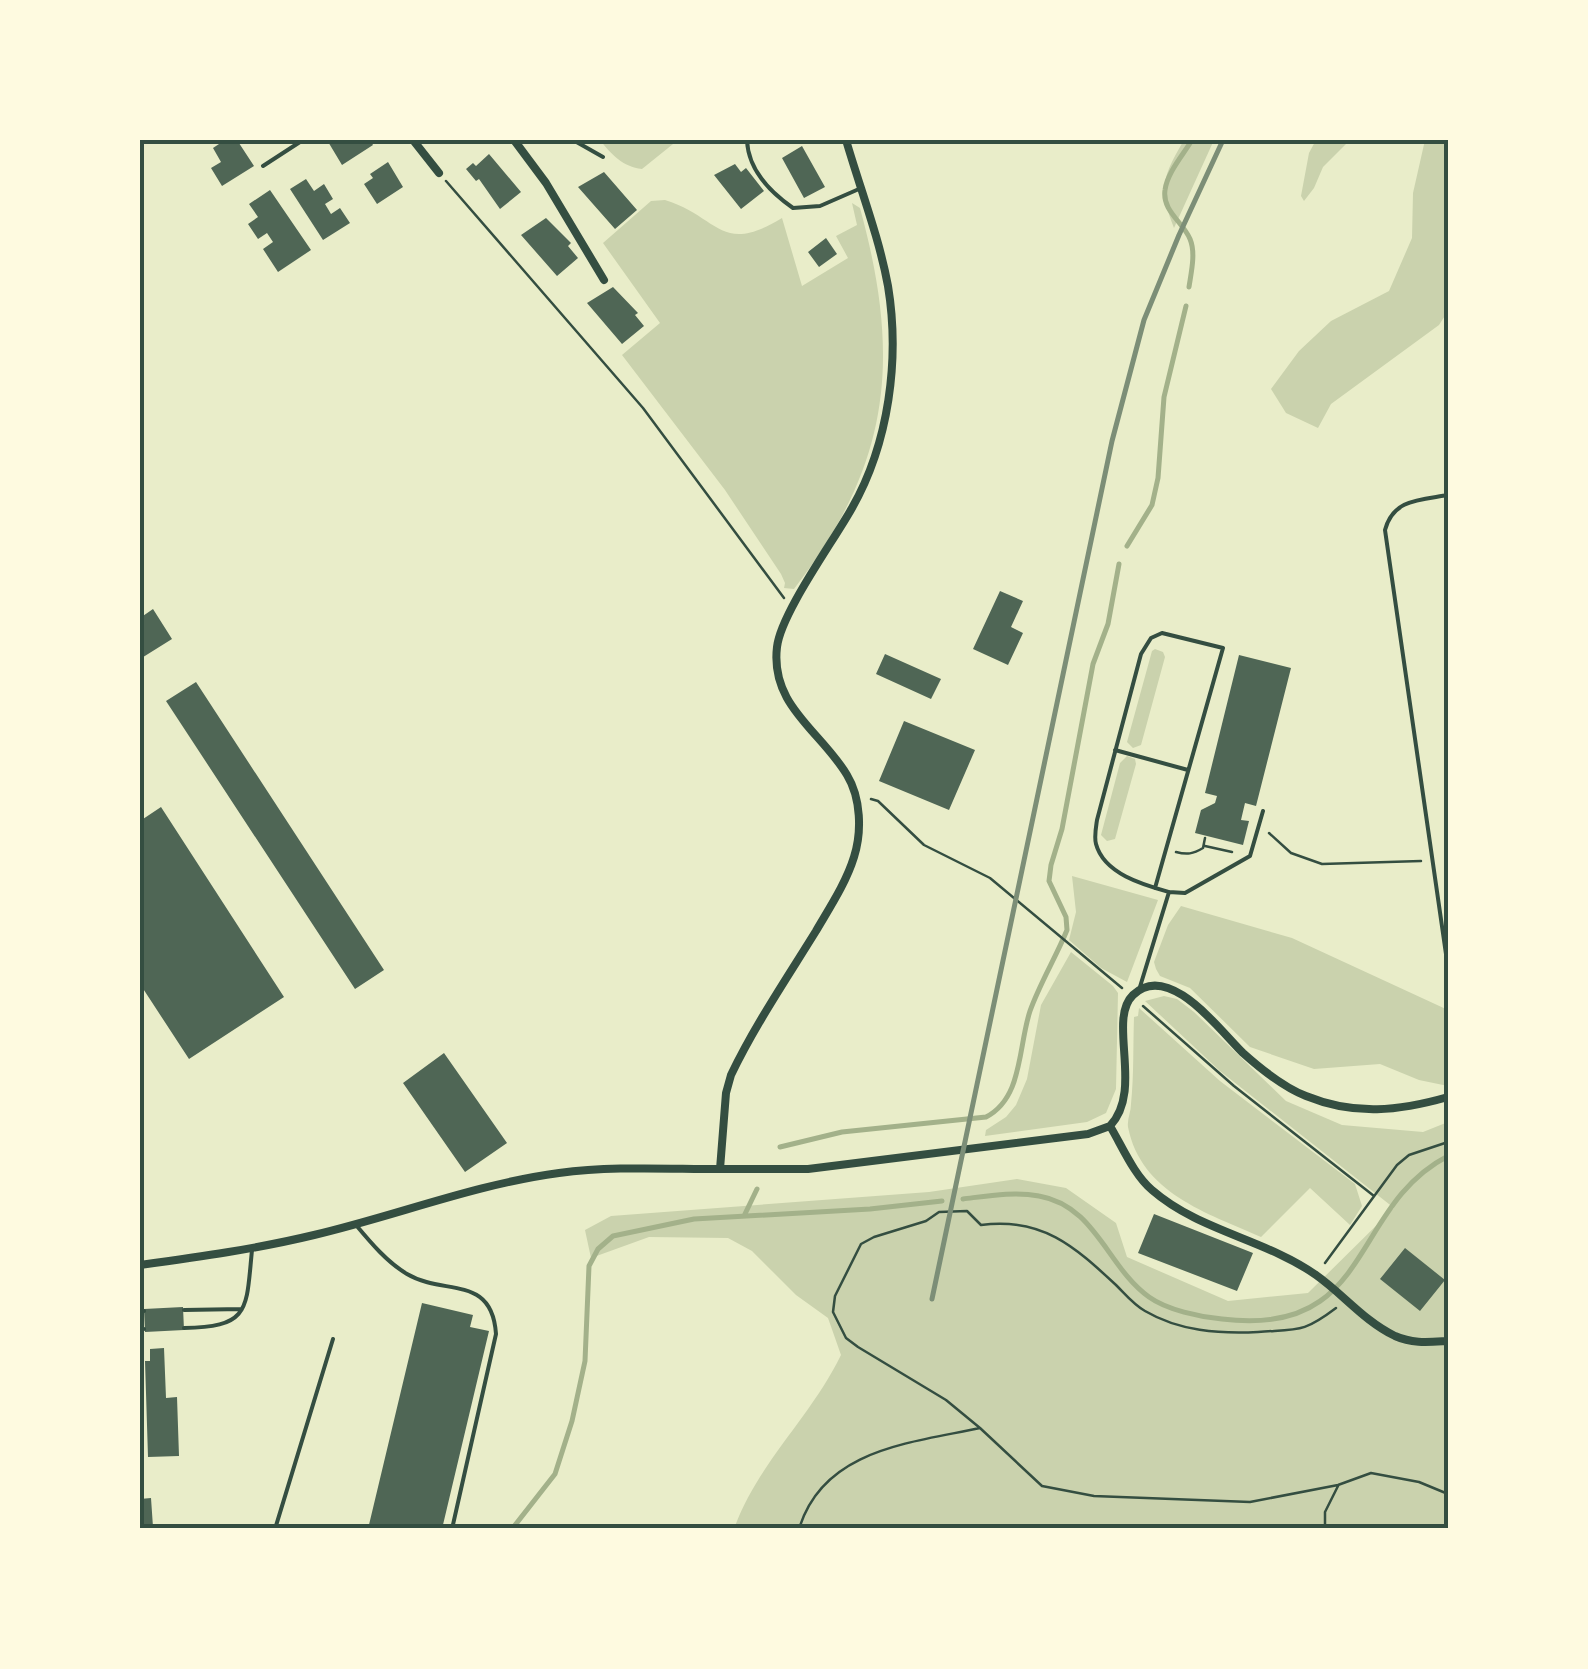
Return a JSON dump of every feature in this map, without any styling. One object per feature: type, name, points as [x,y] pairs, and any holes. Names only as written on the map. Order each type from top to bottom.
[{"type":"street","points":[[414,140],[438,172]]},
{"type":"street","points":[[514,140],[546,184],[604,280]]},
{"type":"street","points":[[720,1168],[731,1074],[840,892],[855,855],[857,796],[846,774],[786,702],[775,669],[777,642],[792,608],[856,501],[878,446],[889,394],[893,342],[888,285],[846,140]]},
{"type":"street","points":[[140,1266],[252,1248],[558,1173],[596,1169],[808,1169],[1088,1134],[1110,1126],[1122,1108],[1125,1014],[1135,993],[1166,987],[1179,992],[1274,1078],[1306,1096],[1372,1111],[1394,1110],[1448,1097]]},
{"type":"street","points":[[1110,1126],[1148,1187],[1177,1210],[1283,1255],[1317,1275],[1393,1335],[1419,1343],[1447,1340]]},
{"type":"lane","points":[[263,166],[303,140]]},
{"type":"lane","points":[[574,140],[603,156]]},
{"type":"lane","points":[[747,140],[754,167],[776,196],[793,208],[820,206],[860,189]]},
{"type":"lane","points":[[1448,495],[1400,504],[1388,518],[1385,530],[1448,968]]},
{"type":"lane","points":[[1154,888],[1222,648],[1162,632],[1152,638],[1141,654],[1097,820],[1095,843],[1104,861],[1138,883],[1154,888],[1169,892],[1185,893],[1250,856],[1263,810]]},
{"type":"lane","points":[[1115,750],[1188,770]]},
{"type":"lane","points":[[1135,993],[1169,892]]},
{"type":"lane","points":[[355,1224],[374,1248],[406,1274],[474,1292],[492,1312],[496,1334],[452,1529]]},
{"type":"lane","points":[[184,1328],[220,1327],[233,1321],[248,1298],[252,1248]]},
{"type":"lane","points":[[184,1310],[242,1309]]},
{"type":"lane","points":[[275,1529],[332,1339]]},
{"type":"path","points":[[438,172],[643,408],[792,608]]},
{"type":"path","points":[[857,796],[878,801],[924,845],[946,859],[978,870],[1135,993],[1234,1086],[1374,1196]]},
{"type":"path","points":[[1258,830],[1272,834],[1291,854],[1322,864],[1432,861]]},
{"type":"path","points":[[1204,846],[1205,838]]},
{"type":"path","points":[[1166,849],[1187,854],[1204,846],[1236,853]]},
{"type":"path","points":[[1317,1275],[1387,1176],[1409,1156],[1448,1142]]},
{"type":"path","points":[[1346,1301],[1308,1328],[1224,1334],[1194,1330],[1144,1311],[1084,1255],[1051,1233],[1009,1221],[981,1225],[967,1211],[938,1212],[861,1244],[835,1296],[834,1312],[846,1338],[946,1400],[1042,1486],[1094,1496],[1250,1502],[1338,1485],[1371,1474],[1420,1482],[1448,1494]]},
{"type":"path","points":[[800,1529],[803,1516],[842,1467],[869,1453],[980,1428]]},
{"type":"path","points":[[1325,1529],[1325,1512],[1338,1485]]},
{"type":"green space","points":[[600,140],[678,140],[642,169],[623,163]]},
{"type":"green space","points":[[1184,140],[1214,140],[1174,228],[1165,182]]},
{"type":"green space","points":[[1316,140],[1350,140],[1323,167],[1304,201],[1301,196],[1309,153]]},
{"type":"green space","points":[[1425,140],[1448,140],[1448,162],[1444,167],[1448,179],[1448,311],[1439,325],[1331,404],[1318,428],[1286,413],[1271,389],[1299,351],[1331,321],[1389,291],[1412,238],[1413,193]]},
{"type":"green space","points":[[665,200],[732,233],[761,229],[782,218],[802,286],[848,258],[836,236],[857,225],[852,203],[860,208],[881,313],[883,361],[879,407],[869,452],[851,497],[827,542],[794,589],[784,588],[781,574],[725,490],[622,355],[660,323],[603,243],[651,201]]},
{"type":"green space","points":[[1155,649],[1165,657],[1141,745],[1133,748],[1127,742]]},
{"type":"green space","points":[[1127,756],[1135,759],[1136,764],[1115,839],[1107,841],[1101,835],[1120,763]]},
{"type":"green space","points":[[1072,876],[1158,900],[1127,982],[1101,968],[1069,940],[1076,912]]},
{"type":"green space","points":[[1181,906],[1292,938],[1448,1010],[1448,1086],[1419,1080],[1380,1064],[1314,1069],[1250,1047],[1190,988],[1160,976],[1156,969],[1154,962],[1168,925]]},
{"type":"green space","points":[[1071,952],[1118,993],[1116,1089],[1106,1113],[1087,1122],[985,1136],[986,1130],[1016,1105],[1027,1079],[1041,1005]]},
{"type":"green space","points":[[1164,996],[1177,999],[1194,1012],[1286,1101],[1342,1125],[1423,1132],[1448,1122],[1448,1529],[734,1529],[756,1483],[841,1355],[828,1318],[796,1295],[752,1251],[728,1238],[649,1237],[591,1258],[585,1230],[611,1216],[929,1192],[1017,1179],[1066,1188],[1116,1223],[1127,1257],[1228,1301],[1308,1293],[1394,1208],[1220,1071],[1145,1001]]},
{"type":"green space","points":[[1139,1008],[1220,1081],[1355,1184],[1362,1206],[1350,1225],[1310,1188],[1261,1237],[1179,1198],[1147,1169],[1135,1150],[1128,1127],[1134,1017],[1138,1016]]},
{"type":"building","points":[[225,140],[237,140],[254,166],[222,186],[211,168],[221,162],[213,148]]},
{"type":"building","points":[[327,140],[370,140],[373,145],[342,165]]},
{"type":"building","points":[[802,146],[825,187],[804,198],[782,158]]},
{"type":"building","points":[[489,154],[521,192],[500,209],[479,179],[476,181],[466,169]]},
{"type":"building","points":[[388,162],[403,187],[377,204],[364,184],[373,178],[370,174]]},
{"type":"building","points":[[735,164],[741,172],[746,168],[764,191],[741,209],[714,175]]},
{"type":"building","points":[[604,172],[637,210],[615,229],[578,187]]},
{"type":"building","points":[[306,179],[314,191],[324,184],[333,199],[325,204],[331,214],[340,208],[350,223],[323,240],[290,189]]},
{"type":"building","points":[[270,190],[311,250],[278,272],[263,249],[273,242],[267,233],[258,239],[248,224],[258,217],[249,204]]},
{"type":"building","points":[[546,218],[571,243],[568,246],[578,258],[557,276],[521,235]]},
{"type":"building","points":[[826,238],[837,254],[819,267],[808,252]]},
{"type":"building","points":[[613,287],[638,313],[635,315],[644,326],[622,344],[587,303]]},
{"type":"building","points":[[1000,591],[1023,601],[1011,627],[1023,633],[1008,665],[973,649]]},
{"type":"building","points":[[153,609],[172,639],[140,659],[140,618]]},
{"type":"building","points":[[885,654],[941,679],[931,699],[876,674]]},
{"type":"building","points":[[1239,655],[1291,668],[1256,806],[1245,803],[1241,820],[1249,821],[1243,845],[1195,833],[1201,810],[1215,803],[1217,796],[1205,793]]},
{"type":"building","points":[[196,682],[384,970],[355,989],[166,701]]},
{"type":"building","points":[[904,721],[975,750],[949,810],[879,781]]},
{"type":"building","points":[[161,807],[284,997],[189,1059],[140,984],[140,821]]},
{"type":"building","points":[[444,1053],[507,1143],[465,1172],[403,1083]]},
{"type":"building","points":[[1154,1214],[1253,1253],[1237,1291],[1138,1253]]},
{"type":"building","points":[[1405,1248],[1445,1280],[1420,1311],[1380,1279]]},
{"type":"building","points":[[422,1303],[473,1315],[470,1327],[489,1331],[442,1529],[368,1529]]},
{"type":"building","points":[[183,1307],[184,1330],[145,1332],[144,1309]]},
{"type":"building","points":[[164,1348],[166,1398],[177,1397],[179,1456],[148,1457],[145,1361],[150,1361],[150,1349]]},
{"type":"building","points":[[151,1498],[153,1527],[140,1528],[140,1499]]},
{"type":"waterway","points":[[1189,287],[1192,245],[1167,204],[1165,190],[1192,140]]},
{"type":"waterway","points":[[1127,546],[1152,505],[1164,397],[1186,306]]},
{"type":"waterway","points":[[780,1147],[842,1132],[986,1117],[1007,1097],[1030,1011],[1067,930],[1066,917],[1049,881],[1051,865],[1062,829],[1093,664],[1108,624],[1119,564]]},
{"type":"waterway","points":[[963,1199],[1020,1194],[1058,1202],[1088,1224],[1122,1270],[1156,1302],[1204,1317],[1271,1320],[1308,1309],[1334,1289],[1392,1206],[1416,1178],[1448,1156]]},
{"type":"waterway","points":[[744,1216],[757,1189]]},
{"type":"waterway","points":[[512,1529],[555,1474],[585,1361],[589,1266],[598,1249],[613,1236],[694,1219],[942,1201]]},
{"type":"railway","points":[[932,1299],[1112,441],[1144,320],[1223,140]]}]
